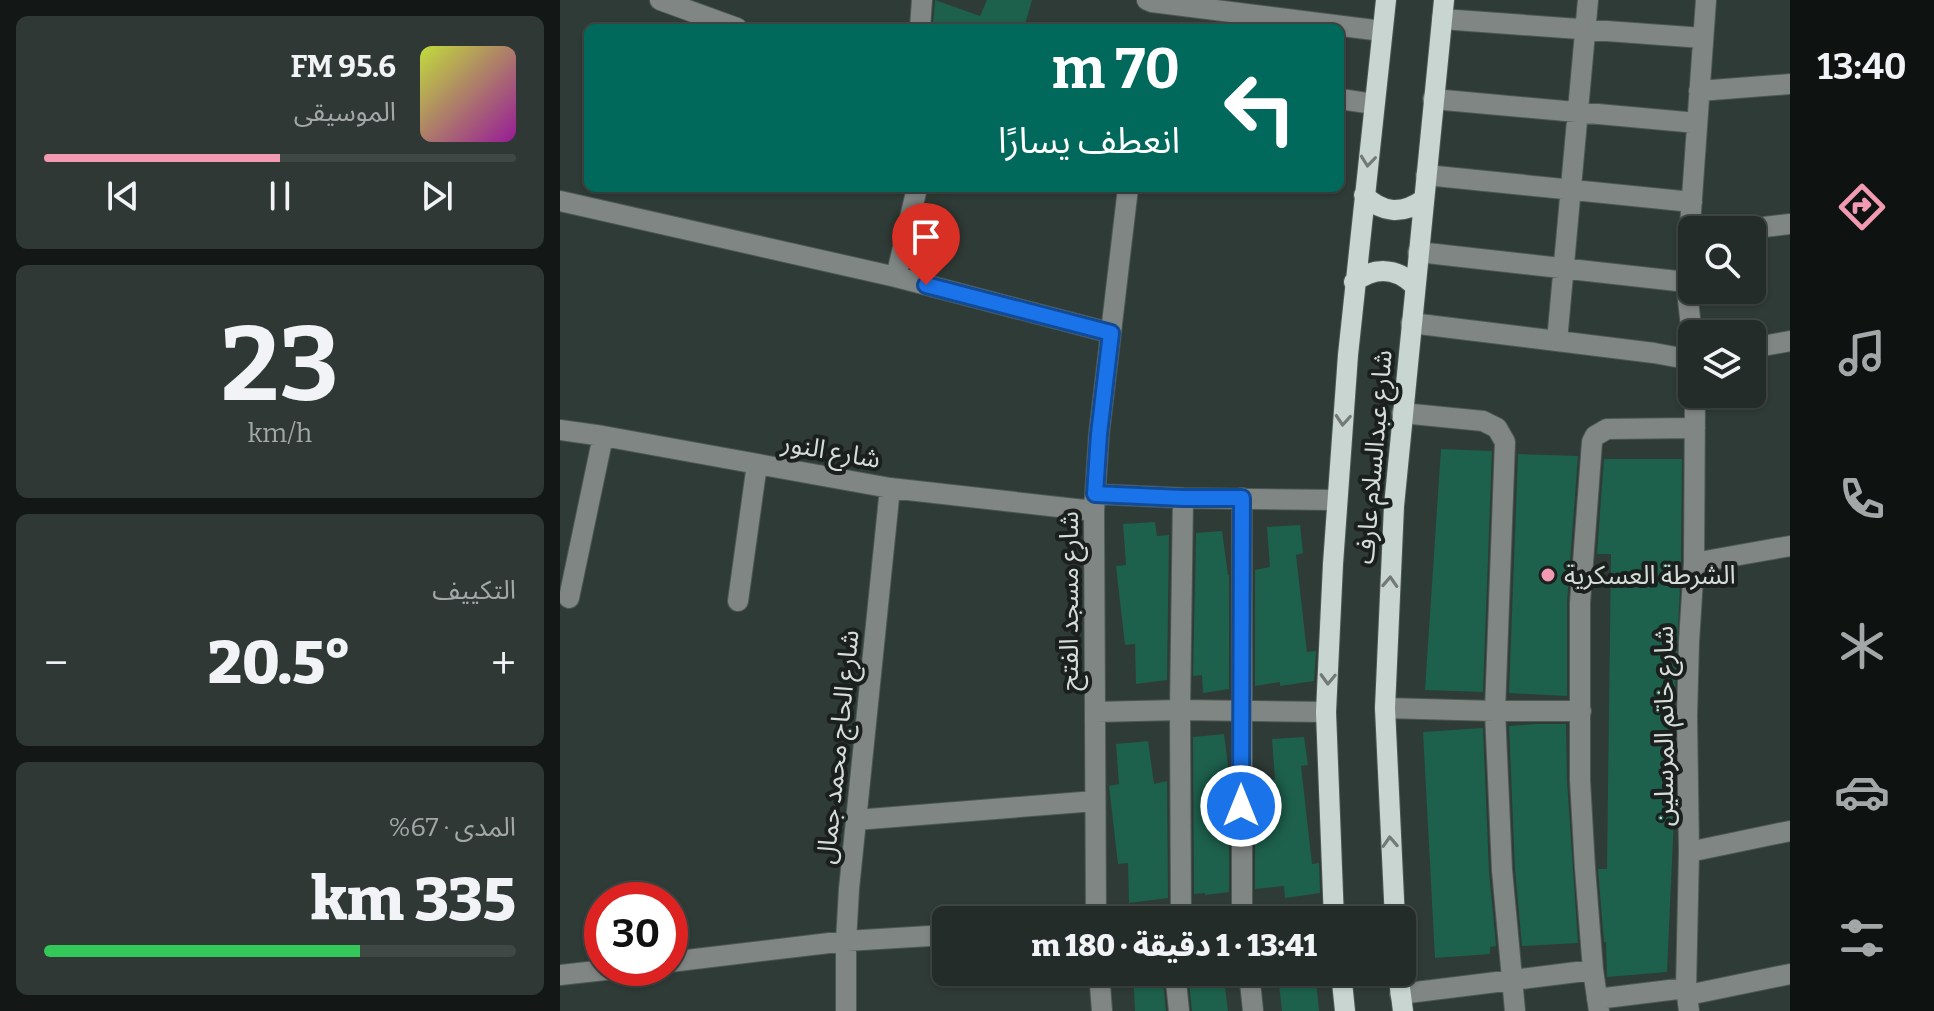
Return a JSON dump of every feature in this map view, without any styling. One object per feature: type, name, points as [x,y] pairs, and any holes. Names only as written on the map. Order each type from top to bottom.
[{"type":"main road","name":"شارع عبدالسلام عارف","points":[[1334,906],[1326,712],[1337,500],[1354,282],[1386,0]]},
{"type":"main road","name":"شارع عبدالسلام عارف","points":[[1394,906],[1385,708],[1394,506],[1443,9]]},
{"type":"main road","points":[[1364,195],[1381,208],[1392,211],[1414,207],[1423,200]]},
{"type":"main road","points":[[1354,282],[1363,275],[1385,270],[1406,277],[1414,285]]},
{"type":"main road","points":[[1342,986],[1345,1011]]},
{"type":"street","points":[[660,0],[726,24]]},
{"type":"street","points":[[920,24],[922,0]]},
{"type":"street","points":[[1557,341],[1588,0]]},
{"type":"street","points":[[1691,216],[1706,0]]},
{"type":"street","points":[[1150,1],[1329,24]]},
{"type":"street","points":[[1443,9],[1585,29],[1703,38]]},
{"type":"street","points":[[1344,26],[1382,31]]},
{"type":"street","points":[[1699,91],[1790,84]]},
{"type":"street","points":[[1433,99],[1697,123]]},
{"type":"street","points":[[1344,100],[1374,104]]},
{"type":"street","points":[[1426,175],[1692,202]]},
{"type":"street","points":[[896,277],[916,192]]},
{"type":"street","name":"شارع مسجد الفتح","points":[[1096,906],[1094,503],[1099,434],[1128,192]]},
{"type":"street","points":[[560,201],[896,277],[1111,333]]},
{"type":"street","points":[[1766,227],[1790,224]]},
{"type":"street","points":[[1418,252],[1678,281]]},
{"type":"street","points":[[1411,323],[1678,358]]},
{"type":"street","points":[[1766,345],[1790,341]]},
{"type":"street","name":"شارع خاتم المرسلين","points":[[1688,998],[1688,701],[1694,563],[1695,408]]},
{"type":"street","points":[[1402,413],[1483,421],[1497,428],[1505,442],[1495,711],[1502,870],[1515,1011]]},
{"type":"street","points":[[1695,428],[1607,429],[1595,436],[1592,442],[1580,603],[1580,780],[1598,1005],[1688,998],[1790,974]]},
{"type":"street","name":"شارع النور","points":[[560,430],[890,488],[1094,503],[1183,498],[1337,500]]},
{"type":"street","points":[[569,598],[603,436]]},
{"type":"street","points":[[738,601],[757,464]]},
{"type":"street","name":"شارع الحاج محمد جمال","points":[[846,1011],[849,889],[890,488]]},
{"type":"street","points":[[1181,906],[1183,498]]},
{"type":"street","points":[[1241,906],[1242,498]]},
{"type":"street","points":[[1694,563],[1790,546]]},
{"type":"street","points":[[1385,708],[1581,711]]},
{"type":"street","points":[[1095,712],[1326,712]]},
{"type":"street","points":[[856,820],[1095,801]]},
{"type":"street","points":[[1689,852],[1790,831]]},
{"type":"street","points":[[688,960],[846,941],[932,936]]},
{"type":"street","points":[[1401,1003],[1511,980],[1593,970]]},
{"type":"street","points":[[560,975],[584,972]]},
{"type":"street","points":[[1100,986],[1102,1011]]},
{"type":"street","points":[[1176,986],[1179,1011]]},
{"type":"street","points":[[1250,986],[1253,1011]]},
{"type":"building","points":[[935,0],[980,16],[987,0],[1032,0],[1025,24],[933,24]]},
{"type":"building","points":[[1441,449],[1492,451],[1483,692],[1425,690]]},
{"type":"building","name":"الشرطة العسكرية","points":[[1518,454],[1578,456],[1567,602],[1567,696],[1509,693]]},
{"type":"building","points":[[1604,459],[1682,459],[1674,716],[1675,795],[1667,972],[1607,977],[1598,869],[1607,869],[1611,554],[1597,554]]},
{"type":"building","points":[[1155,522],[1157,536],[1169,535],[1167,680],[1136,684],[1135,644],[1125,645],[1116,566],[1126,565],[1123,524]]},
{"type":"building","points":[[1300,525],[1303,553],[1296,555],[1307,652],[1316,651],[1314,681],[1255,686],[1255,570],[1270,567],[1267,527]]},
{"type":"building","points":[[1222,531],[1229,575],[1229,689],[1203,693],[1202,675],[1193,676],[1196,533]]},
{"type":"building","points":[[1566,724],[1578,943],[1522,946],[1515,869],[1509,726]]},
{"type":"building","points":[[1483,728],[1489,871],[1496,946],[1490,947],[1490,954],[1435,958],[1423,732]]},
{"type":"building","points":[[1224,734],[1229,774],[1229,892],[1194,894],[1193,737]]},
{"type":"building","points":[[1304,737],[1308,765],[1301,766],[1312,864],[1319,863],[1320,893],[1285,898],[1284,886],[1255,889],[1255,783],[1275,779],[1272,739]]},
{"type":"building","points":[[1148,741],[1154,784],[1167,781],[1168,898],[1129,903],[1128,863],[1118,864],[1109,786],[1119,784],[1116,744]]},
{"type":"building","points":[[1134,986],[1163,986],[1166,1011],[1135,1011]]},
{"type":"building","points":[[1189,986],[1225,986],[1228,1011],[1192,1011]]},
{"type":"building","points":[[1279,986],[1317,986],[1319,1011],[1282,1011]]},
{"type":"place","name":"الشرطة العسكرية","points":[[1548,575]]},
{"type":"route","points":[[926,285],[1111,333],[1095,494],[1242,498],[1241,806]]}]
